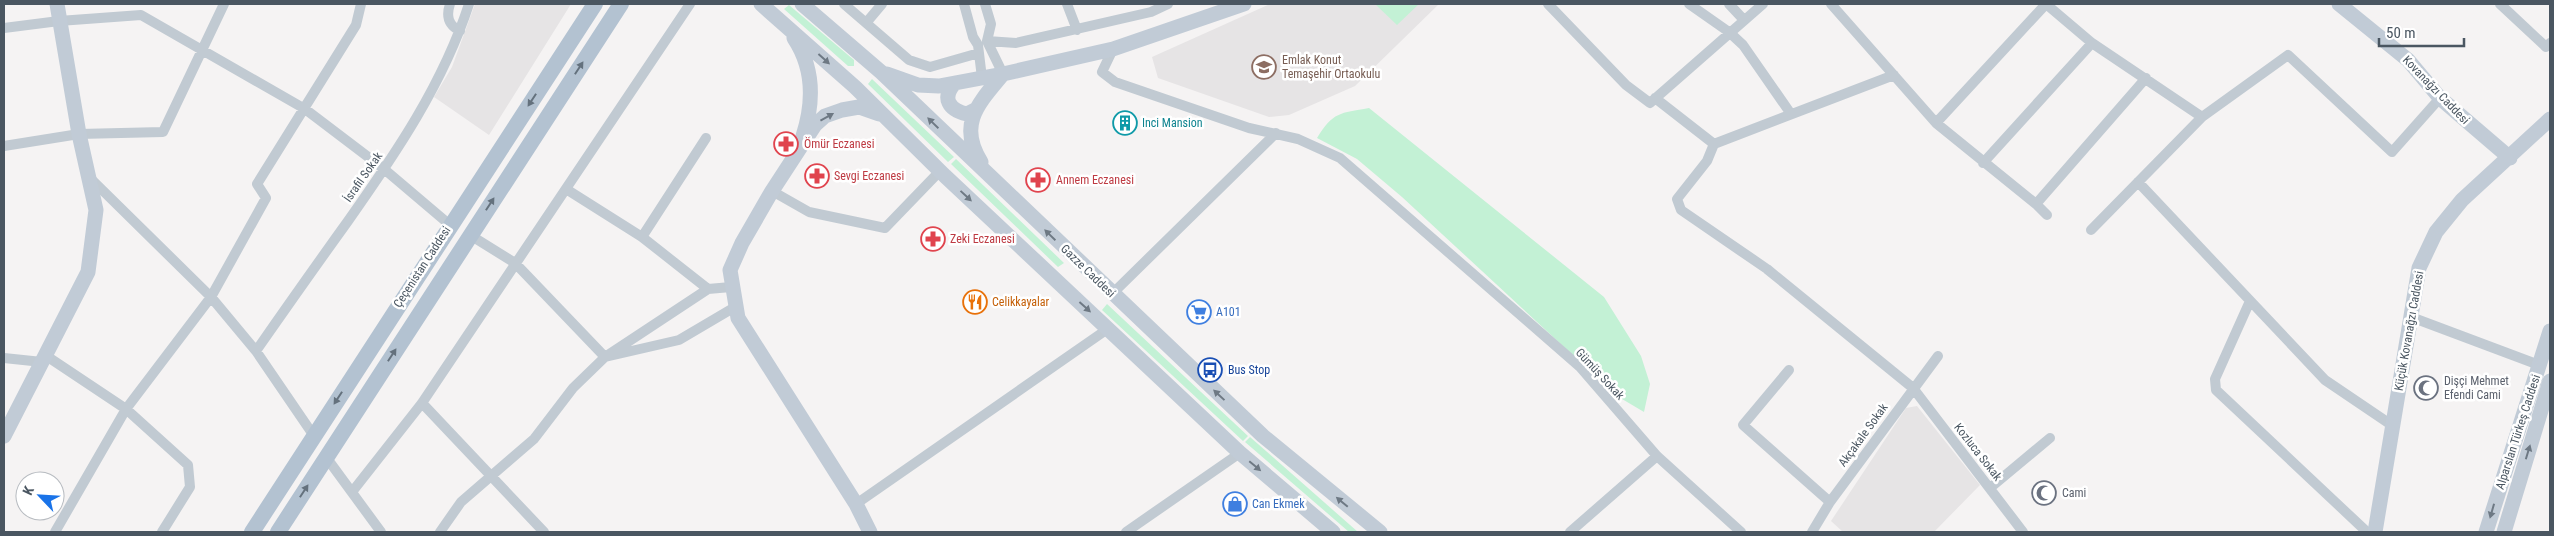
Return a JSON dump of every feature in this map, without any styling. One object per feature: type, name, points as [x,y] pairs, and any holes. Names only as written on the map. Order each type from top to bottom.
[{"type":"main road","points":[[4,436],[88,272],[96,210],[79,134],[58,20],[57,4]]},
{"type":"main road","name":"Çeçenistan Caddesi","points":[[278,532],[611,19],[623,4]]},
{"type":"main road","points":[[761,4],[885,117],[940,172],[1109,328],[1240,453],[1333,532]]},
{"type":"main road","name":"Gazze Caddesi","points":[[802,4],[880,72],[1263,436],[1380,532]]},
{"type":"main road","points":[[880,72],[918,86],[939,86],[982,78],[1113,49],[1244,4]]},
{"type":"main road","name":"Kovanağzı Caddesi","points":[[2339,4],[2408,60],[2440,98],[2510,158]]},
{"type":"main road","name":"Çeçenistan Caddesi","points":[[252,532],[592,7]]},
{"type":"main road","points":[[785,24],[802,51],[811,87],[811,103],[804,134],[795,153]]},
{"type":"main road","points":[[1003,74],[975,110],[970,130],[972,148],[1004,190]]},
{"type":"main road","points":[[955,83],[948,94],[949,105],[953,110],[967,114],[975,110]]},
{"type":"main road","points":[[870,532],[856,504],[738,318],[731,287],[730,270],[742,243],[772,191],[815,125],[825,116],[859,107],[885,117]]},
{"type":"main road","name":"Küçük Kovanağzı Caddesi","points":[[2375,532],[2419,268],[2436,232],[2462,200],[2510,158],[2550,119]]},
{"type":"main road","name":"Alparslan Türkeş Caddesi","points":[[2486,532],[2550,331]]},
{"type":"main road","name":"Alparslan Türkeş Caddesi","points":[[2504,532],[2550,381]]},
{"type":"street","points":[[4,146],[79,134],[163,132],[224,4]]},
{"type":"street","points":[[55,532],[126,409],[211,298],[266,198],[257,184],[356,25],[361,4]]},
{"type":"street","points":[[450,4],[448,12],[449,21],[453,28],[460,32]]},
{"type":"street","name":"İsrafil Sokak","points":[[256,351],[384,169],[424,108],[460,32],[469,4]]},
{"type":"street","points":[[352,492],[422,403],[690,4]]},
{"type":"street","points":[[866,22],[882,4]]},
{"type":"street","points":[[964,4],[979,53],[982,78]]},
{"type":"street","points":[[985,4],[991,24],[987,41],[1003,74]]},
{"type":"street","points":[[1067,4],[1077,30]]},
{"type":"street","points":[[987,41],[1016,44],[1151,12],[1168,4]]},
{"type":"street","points":[[1548,4],[1626,85],[1650,103],[1763,4]]},
{"type":"street","points":[[1689,4],[1744,45],[1791,114]]},
{"type":"street","points":[[1729,4],[1744,20]]},
{"type":"street","points":[[1831,4],[1936,124],[2036,204],[2047,215]]},
{"type":"street","points":[[1936,124],[2046,4],[2092,44],[2146,78],[2202,117]]},
{"type":"street","points":[[2500,4],[2546,47],[2550,43]]},
{"type":"street","points":[[850,6],[909,60],[930,67],[979,53]]},
{"type":"street","points":[[4,28],[58,20],[141,15],[305,109],[384,169],[450,225]]},
{"type":"street","points":[[1983,163],[2092,44]]},
{"type":"street","name":"Gümüş Sokak","points":[[1113,49],[1102,72],[1114,82],[1249,128],[1276,133],[1319,147],[1340,158],[1413,219],[1580,367],[1656,456],[1741,532]]},
{"type":"street","points":[[2091,230],[2202,117],[2288,55],[2392,152],[2440,98]]},
{"type":"street","points":[[1656,98],[1714,144],[1894,75]]},
{"type":"street","points":[[2036,204],[2146,78]]},
{"type":"street","points":[[1112,294],[1276,133]]},
{"type":"street","points":[[642,237],[706,138]]},
{"type":"street","name":"Kozluca Sokak","points":[[1714,144],[1707,161],[1677,199],[1681,210],[1767,269],[1913,388],[2023,532]]},
{"type":"street","points":[[772,191],[809,212],[886,228],[940,172]]},
{"type":"street","points":[[88,176],[211,298],[256,351],[314,436]]},
{"type":"street","points":[[2138,182],[2325,380],[2393,426]]},
{"type":"street","points":[[566,189],[642,237],[708,289]]},
{"type":"street","points":[[470,235],[515,263],[606,357]]},
{"type":"street","points":[[440,532],[461,502],[534,439],[573,388],[606,357],[708,289],[731,287]]},
{"type":"street","points":[[2250,301],[2215,379],[2216,390],[2367,532]]},
{"type":"street","points":[[606,357],[679,340],[735,307]]},
{"type":"street","points":[[2411,317],[2539,365]]},
{"type":"street","points":[[856,504],[1109,328]]},
{"type":"street","name":"Akçakale Sokak","points":[[1812,532],[1830,502],[1938,356]]},
{"type":"street","points":[[4,358],[43,358],[126,409],[188,465],[190,487],[162,532]]},
{"type":"street","points":[[1788,370],[1743,425],[1830,502]]},
{"type":"street","points":[[422,403],[544,532]]},
{"type":"street","points":[[1990,488],[2050,438]]},
{"type":"street","points":[[1126,532],[1240,453]]},
{"type":"street","points":[[1570,532],[1656,456]]},
{"type":"street","points":[[326,457],[380,532]]},
{"type":"shaded area","points":[[475,4],[571,4],[489,135],[434,97],[452,67]]},
{"type":"shaded area","name":"Emlak Konut Temaşehir Ortaokulu","points":[[1270,4],[1439,4],[1355,86],[1289,115],[1269,117],[1158,78],[1152,57]]},
{"type":"shaded area","points":[[1917,406],[1980,485],[1934,532],[1843,532],[1831,521],[1906,408]]},
{"type":"green space","points":[[1375,4],[1419,4],[1397,25]]},
{"type":"green space","points":[[789,5],[854,60],[854,66],[848,66],[784,9]]},
{"type":"green space","points":[[872,79],[954,157],[948,162],[868,84]]},
{"type":"green space","points":[[1369,108],[1604,297],[1641,356],[1650,384],[1644,412],[1617,396],[1402,197],[1357,159],[1317,138],[1328,123],[1338,115]]},
{"type":"green space","points":[[956,159],[1064,263],[1058,267],[951,164]]},
{"type":"green space","points":[[1107,304],[1248,436],[1243,441],[1102,310]]},
{"type":"green space","points":[[1250,437],[1358,532],[1349,532],[1245,442]]},
{"type":"place","name":"Emlak Konut Temaşehir Ortaokulu","points":[[1264,67]]},
{"type":"place","name":"Inci Mansion","points":[[1125,123]]},
{"type":"place","name":"Ömür Eczanesi","points":[[786,144]]},
{"type":"place","name":"Sevgi Eczanesi","points":[[817,176]]},
{"type":"place","name":"Annem Eczanesi","points":[[1038,180]]},
{"type":"place","name":"Zeki Eczanesi","points":[[933,239]]},
{"type":"place","name":"Celikkayalar","points":[[975,302]]},
{"type":"place","name":"A101","points":[[1199,312]]},
{"type":"place","name":"Bus Stop","points":[[1210,370]]},
{"type":"place","name":"Dişçi Mehmet Efendi Cami","points":[[2426,388]]},
{"type":"place","name":"Cami","points":[[2044,493]]},
{"type":"place","name":"Can Ekmek","points":[[1235,504]]}]
